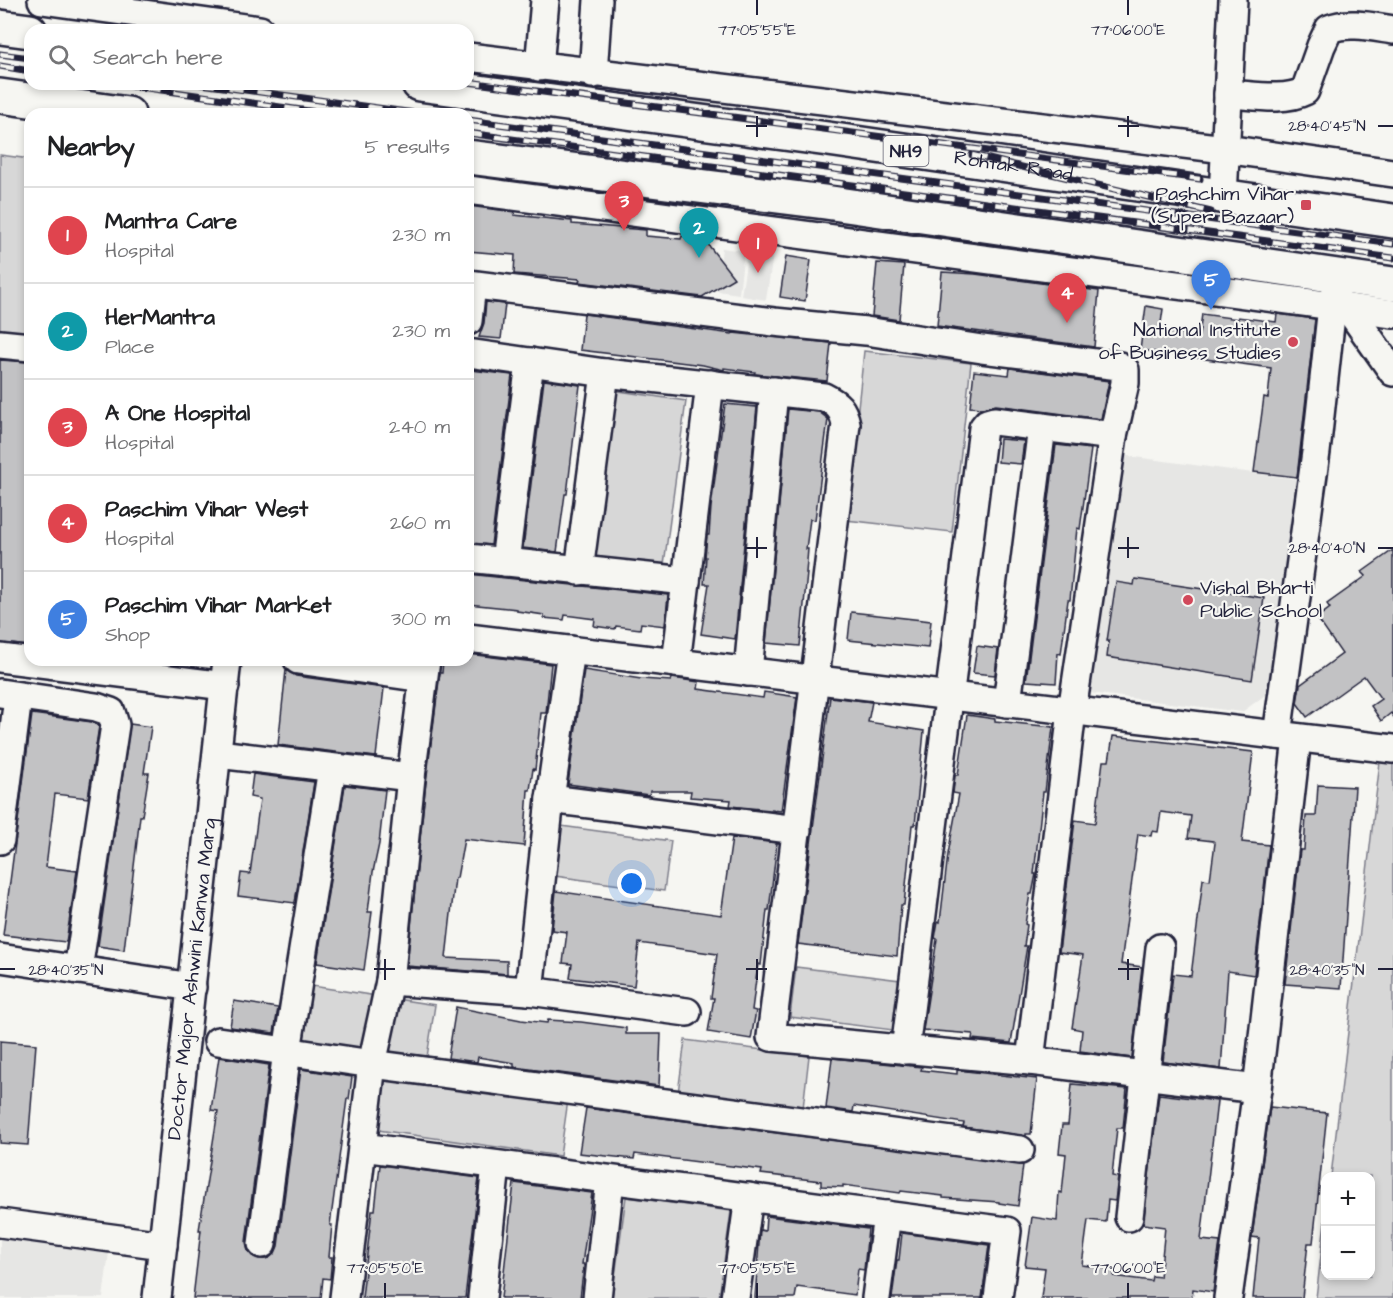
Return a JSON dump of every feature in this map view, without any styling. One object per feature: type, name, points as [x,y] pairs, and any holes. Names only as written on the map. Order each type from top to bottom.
[{"type":"main road","points":[[0,27],[24,30]]},
{"type":"main road","name":"Rohtak Road","points":[[462,90],[1393,221]]},
{"type":"main road","points":[[0,96],[85,108]]},
{"type":"main road","points":[[474,159],[825,202],[1340,297],[1393,284]]},
{"type":"street","points":[[42,0],[204,24]]},
{"type":"street","points":[[539,67],[545,0]]},
{"type":"street","points":[[593,74],[598,0]]},
{"type":"street","points":[[1223,196],[1233,0]]},
{"type":"street","points":[[1228,94],[1297,95],[1305,91],[1329,29],[1350,25],[1393,30]]},
{"type":"street","points":[[474,58],[1225,149],[1393,173]]},
{"type":"street","points":[[474,191],[1340,297],[1393,314]]},
{"type":"street","points":[[474,284],[774,322],[866,331],[982,349],[1119,366],[1125,370],[1125,383],[1113,436],[1072,711],[1030,1061]]},
{"type":"street","points":[[1340,297],[1393,372]]},
{"type":"street","points":[[1228,1298],[1257,1089],[1287,737],[1314,464],[1340,297]]},
{"type":"street","points":[[0,344],[24,346]]},
{"type":"street","points":[[474,354],[605,373],[824,397],[836,403],[843,411],[846,424],[771,1036],[1030,1061],[1257,1089]]},
{"type":"street","points":[[505,562],[530,362]]},
{"type":"street","points":[[579,571],[605,373]]},
{"type":"street","points":[[676,663],[711,384]]},
{"type":"street","points":[[748,672],[774,391]]},
{"type":"street","points":[[905,1050],[983,428],[987,423],[994,422],[1113,436]]},
{"type":"street","points":[[1007,703],[1042,427]]},
{"type":"street","points":[[474,559],[686,581]]},
{"type":"street","points":[[474,639],[1393,749]]},
{"type":"street","points":[[529,991],[550,799],[571,650]]},
{"type":"street","points":[[0,658],[24,660]]},
{"type":"street","points":[[119,666],[226,673]]},
{"type":"street","points":[[344,1298],[372,1064],[390,981],[411,777],[425,669],[383,666]]},
{"type":"street","name":"Doctor Major Ashwini Kanwa Marg","points":[[157,1298],[226,673]]},
{"type":"street","points":[[0,840],[9,695],[96,706],[111,712],[115,725],[78,970]]},
{"type":"street","points":[[218,754],[411,777]]},
{"type":"street","points":[[262,1244],[287,1051],[332,768]]},
{"type":"street","points":[[550,799],[797,830]]},
{"type":"street","points":[[1129,1217],[1160,948]]},
{"type":"street","points":[[0,958],[192,987]]},
{"type":"street","points":[[390,981],[529,991],[687,1012]]},
{"type":"street","points":[[218,1041],[372,1064],[1020,1150]]},
{"type":"street","points":[[362,1147],[1007,1231],[998,1298]]},
{"type":"street","points":[[482,1298],[496,1165]]},
{"type":"street","points":[[597,1298],[610,1180]]},
{"type":"street","points":[[735,1298],[749,1197]]},
{"type":"street","points":[[876,1298],[887,1215]]},
{"type":"street","points":[[0,1223],[163,1245]]},
{"type":"shaded area","points":[[0,155],[24,158],[24,339],[0,336]]},
{"type":"shaded area","points":[[749,245],[774,249],[766,300],[741,296]]},
{"type":"shaded area","points":[[722,248],[744,251],[739,294],[717,291]]},
{"type":"shaded area","points":[[864,351],[971,363],[952,532],[846,520]]},
{"type":"shaded area","points":[[605,389],[686,401],[663,572],[581,561]]},
{"type":"shaded area","points":[[1120,455],[1297,479],[1268,693],[1242,712],[1090,693]]},
{"type":"shaded area","points":[[1380,762],[1393,764],[1393,1298],[1316,1298],[1321,1255],[1321,1280],[1375,1280],[1375,1172],[1331,1172]]},
{"type":"shaded area","points":[[561,826],[671,841],[664,891],[555,876]]},
{"type":"shaded area","points":[[796,967],[900,980],[893,1030],[790,1017]]},
{"type":"shaded area","points":[[312,986],[435,1005],[427,1057],[304,1040]]},
{"type":"shaded area","points":[[685,1040],[809,1056],[803,1108],[678,1093]]},
{"type":"shaded area","points":[[385,1075],[568,1100],[560,1156],[378,1130]]},
{"type":"shaded area","points":[[626,1197],[731,1211],[719,1298],[612,1298]]},
{"type":"shaded area","points":[[0,1239],[109,1253],[103,1298],[0,1298]]},
{"type":"building","points":[[474,207],[515,212],[514,215],[572,221],[572,224],[646,230],[646,236],[703,238],[734,278],[702,297],[579,282],[580,279],[514,274],[515,255],[474,252]]},
{"type":"building","points":[[786,256],[811,260],[805,301],[780,297]]},
{"type":"building","points":[[877,263],[904,265],[899,320],[872,316]]},
{"type":"building","points":[[942,272],[975,274],[1099,291],[1094,347],[937,326]]},
{"type":"building","points":[[486,302],[505,304],[501,339],[479,337],[484,323]]},
{"type":"building","points":[[1146,306],[1163,309],[1160,330],[1199,336],[1202,314],[1276,322],[1277,314],[1315,319],[1297,477],[1254,472],[1264,397],[1268,398],[1271,368],[1140,350]]},
{"type":"building","points":[[584,314],[732,334],[831,343],[827,381],[754,374],[755,372],[724,368],[724,370],[703,365],[580,350]]},
{"type":"building","points":[[0,360],[24,362],[24,645],[0,643]]},
{"type":"building","points":[[1010,368],[1109,381],[1101,419],[996,405],[982,408],[970,407],[974,371],[1009,375]]},
{"type":"building","points":[[474,370],[512,375],[491,545],[474,544]]},
{"type":"building","points":[[544,380],[580,385],[567,494],[565,494],[557,552],[523,548]]},
{"type":"building","points":[[725,404],[757,407],[735,639],[701,634],[709,584],[704,584],[707,535],[709,535]]},
{"type":"building","points":[[788,409],[819,412],[828,419],[815,520],[810,519],[806,549],[808,549],[807,573],[800,646],[766,643]]},
{"type":"building","points":[[1000,439],[1024,441],[1021,464],[998,462]]},
{"type":"building","points":[[1056,445],[1091,449],[1080,529],[1077,528],[1070,600],[1068,600],[1061,654],[1058,653],[1056,683],[1026,681]]},
{"type":"building","points":[[1393,550],[1393,716],[1391,713],[1381,721],[1371,706],[1381,699],[1364,676],[1307,717],[1297,703],[1300,685],[1342,654],[1317,618],[1330,608],[1327,604],[1366,576],[1362,572]]},
{"type":"building","points":[[474,575],[668,595],[665,626],[641,623],[640,629],[594,626],[595,619],[565,615],[564,620],[544,618],[544,615],[517,611],[517,609],[474,605]]},
{"type":"building","points":[[1135,579],[1264,598],[1252,680],[1107,657],[1109,641],[1107,641],[1116,582],[1134,585]]},
{"type":"building","points":[[851,612],[931,621],[928,648],[848,640]]},
{"type":"building","points":[[977,646],[998,649],[995,675],[973,673]]},
{"type":"building","points":[[474,655],[551,664],[546,713],[541,713],[535,770],[533,769],[530,790],[528,790],[524,846],[464,839],[457,878],[455,878],[446,958],[507,961],[507,974],[407,966],[425,791],[440,673],[442,673],[443,666],[474,666]]},
{"type":"building","points":[[286,670],[296,676],[384,688],[376,757],[278,745]]},
{"type":"building","points":[[584,670],[641,679],[671,681],[672,678],[699,682],[698,689],[763,698],[764,692],[797,697],[781,811],[730,806],[731,800],[690,797],[691,791],[650,791],[649,795],[568,784]]},
{"type":"building","points":[[830,697],[872,702],[868,722],[924,731],[915,825],[912,825],[904,905],[901,905],[897,956],[798,944]]},
{"type":"building","points":[[32,714],[92,722],[99,726],[88,798],[55,794],[46,867],[77,871],[66,942],[3,935]]},
{"type":"building","points":[[967,715],[995,719],[995,721],[1053,727],[1045,792],[1043,792],[1034,874],[1036,874],[1025,924],[1027,925],[1024,946],[1027,946],[1011,1043],[972,1039],[973,1034],[923,1030],[937,939],[935,938],[938,921],[940,922],[948,854],[959,794],[953,793],[955,775],[958,775]]},
{"type":"building","points":[[130,724],[151,727],[144,773],[149,773],[142,816],[140,816],[124,950],[98,946]]},
{"type":"building","points":[[1113,736],[1253,752],[1242,842],[1269,845],[1254,975],[1228,971],[1221,1069],[1163,1062],[1173,974],[1191,976],[1203,879],[1210,880],[1215,843],[1188,838],[1191,816],[1161,812],[1158,832],[1152,831],[1151,836],[1138,834],[1121,964],[1142,967],[1132,1058],[1080,1051],[1082,1030],[1072,1028],[1083,955],[1059,952],[1075,820],[1095,823],[1103,761],[1109,761]]},
{"type":"building","points":[[253,774],[314,782],[295,903],[238,896],[241,873],[250,874],[260,799],[250,797]]},
{"type":"building","points":[[345,785],[385,790],[368,912],[372,912],[364,970],[317,963]]},
{"type":"building","points":[[1318,785],[1355,787],[1341,988],[1285,984],[1300,850],[1304,850],[1306,816],[1316,816]]},
{"type":"building","points":[[732,838],[777,843],[761,965],[758,964],[752,1010],[756,1011],[751,1039],[708,1032],[714,998],[711,998],[717,954],[639,943],[634,986],[570,978],[572,964],[563,963],[567,932],[552,930],[556,891],[721,915]]},
{"type":"building","points":[[234,1001],[278,1008],[274,1033],[230,1027]]},
{"type":"building","points":[[456,1007],[521,1020],[547,1023],[548,1020],[581,1022],[626,1028],[626,1034],[661,1034],[659,1086],[514,1067],[514,1063],[478,1057],[477,1062],[448,1058]]},
{"type":"building","points":[[0,1041],[36,1044],[28,1145],[0,1143]]},
{"type":"building","points":[[219,1057],[269,1065],[246,1242],[248,1251],[259,1259],[269,1258],[278,1246],[301,1069],[352,1077],[330,1225],[332,1225],[329,1257],[332,1257],[330,1279],[323,1278],[321,1298],[193,1298],[201,1230],[199,1230],[218,1111],[211,1110]]},
{"type":"building","points":[[832,1058],[922,1067],[921,1070],[957,1074],[957,1070],[1037,1079],[1031,1134],[1026,1134],[1026,1136],[963,1127],[964,1123],[854,1106],[853,1112],[826,1108]]},
{"type":"building","points":[[1072,1084],[1127,1089],[1123,1128],[1117,1128],[1112,1176],[1118,1177],[1115,1201],[1108,1200],[1106,1222],[1088,1220],[1082,1265],[1115,1269],[1114,1276],[1151,1281],[1152,1276],[1160,1277],[1165,1227],[1143,1224],[1159,1094],[1217,1101],[1201,1240],[1220,1242],[1213,1292],[1193,1289],[1192,1298],[1041,1298],[1045,1268],[1025,1266],[1032,1217],[1057,1221],[1059,1192],[1062,1193],[1066,1154],[1059,1153],[1062,1125],[1068,1125]]},
{"type":"building","points":[[1270,1107],[1327,1113],[1313,1243],[1308,1243],[1302,1298],[1253,1298],[1259,1238],[1252,1237]]},
{"type":"building","points":[[586,1108],[1023,1165],[1018,1206],[843,1185],[843,1187],[821,1186],[821,1181],[761,1174],[762,1170],[635,1154],[634,1159],[579,1153]]},
{"type":"building","points":[[380,1165],[479,1178],[465,1298],[362,1298],[372,1210],[375,1210]]},
{"type":"building","points":[[514,1183],[592,1193],[582,1264],[584,1264],[580,1298],[501,1298]]},
{"type":"building","points":[[766,1216],[868,1229],[864,1270],[858,1269],[855,1295],[797,1287],[795,1298],[755,1298],[760,1230],[765,1231]]},
{"type":"building","points":[[902,1233],[989,1245],[982,1298],[892,1298]]},
{"type":"railway","points":[[0,54],[24,57]]},
{"type":"railway","points":[[0,66],[24,70]]},
{"type":"railway","points":[[474,83],[1200,179]]},
{"type":"railway","points":[[161,90],[288,108]]},
{"type":"railway","points":[[245,90],[378,108]]},
{"type":"railway","points":[[474,121],[1393,244]]},
{"type":"railway","points":[[474,134],[1393,258]]},
{"type":"railway","points":[[972,155],[1211,212]]},
{"type":"place","name":"Pashchim Vihar (Super Bazaar)","points":[[1306,205]]},
{"type":"place","name":"A One Hospital","points":[[624,231]]},
{"type":"place","name":"HerMantra","points":[[699,258]]},
{"type":"place","name":"Mantra Care","points":[[758,273]]},
{"type":"place","name":"Paschim Vihar Market","points":[[1211,310]]},
{"type":"place","name":"Paschim Vihar West","points":[[1067,323]]},
{"type":"place","name":"National Institute of Business Studies","points":[[1293,342]]},
{"type":"place","name":"Vishal Bharti Public School","points":[[1188,600]]}]
